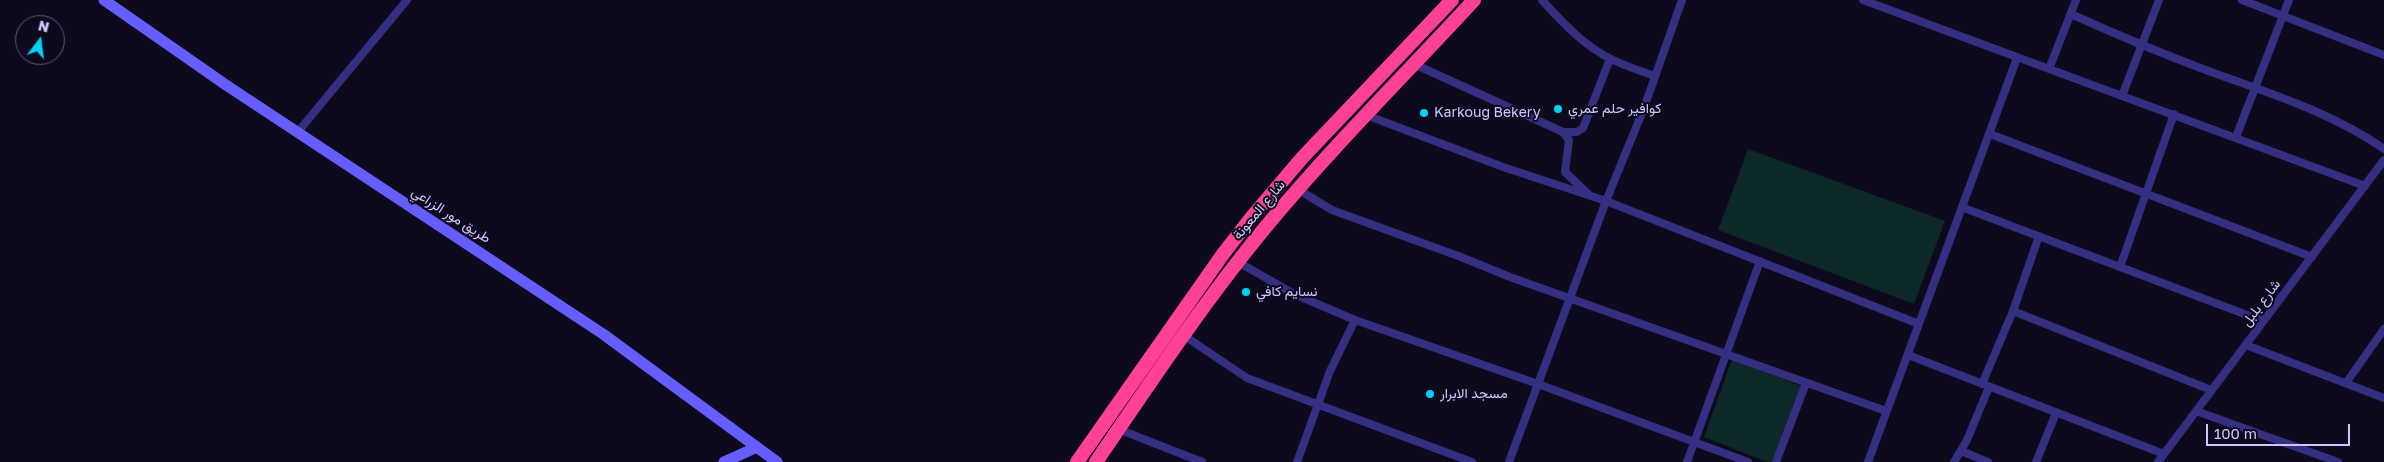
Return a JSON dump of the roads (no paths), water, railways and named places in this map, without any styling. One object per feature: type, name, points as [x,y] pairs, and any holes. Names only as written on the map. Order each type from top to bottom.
[{"type":"highway","name":"شارع المعونة","points":[[1077,462],[1250,218],[1302,158],[1452,0]]},
{"type":"highway","name":"شارع المعونة","points":[[1096,462],[1184,335],[1238,262],[1297,189],[1474,0]]},
{"type":"street","name":"طريق مور الزراعي","points":[[104,0],[297,133],[604,334],[755,448],[777,462]]},
{"type":"street","points":[[297,133],[407,0]]},
{"type":"street","points":[[1542,0],[1564,23],[1610,59],[1655,76]]},
{"type":"street","points":[[1509,462],[1569,297],[1655,76],[1682,0]]},
{"type":"street","points":[[2049,69],[2076,0]]},
{"type":"street","points":[[2122,96],[2159,0]]},
{"type":"street","points":[[2242,0],[2384,55]]},
{"type":"street","points":[[2236,137],[2289,0]]},
{"type":"street","points":[[1867,1],[2365,186]]},
{"type":"street","points":[[2070,14],[2142,46],[2256,88],[2326,117],[2384,149]]},
{"type":"street","points":[[1868,462],[1886,410],[1964,208],[2017,58]]},
{"type":"street","points":[[1414,64],[1564,132],[1577,132],[1583,128],[1610,59]]},
{"type":"street","points":[[2120,267],[2174,114]]},
{"type":"street","points":[[1366,115],[1503,167],[1606,201],[1919,324]]},
{"type":"street","points":[[1564,132],[1569,140],[1565,172],[1590,195]]},
{"type":"street","points":[[1990,134],[2312,257]]},
{"type":"street","name":"شارع بلبل","points":[[2158,462],[2365,186],[2381,170],[2384,160]]},
{"type":"street","points":[[1297,189],[1332,210],[1461,256],[1523,282],[1886,410]]},
{"type":"street","points":[[1964,208],[2263,321]]},
{"type":"street","points":[[1954,462],[1961,451],[1986,386],[2039,236]]},
{"type":"street","points":[[1687,462],[1760,261]]},
{"type":"street","points":[[1238,262],[1294,294],[1355,320],[1538,384],[1748,462]]},
{"type":"street","points":[[2013,311],[2211,390]]},
{"type":"street","points":[[1297,462],[1330,371],[1355,320]]},
{"type":"street","points":[[2346,382],[2384,329]]},
{"type":"street","points":[[1184,335],[1241,376],[1472,462]]},
{"type":"street","points":[[2246,344],[2384,398]]},
{"type":"street","points":[[1908,355],[2164,454]]},
{"type":"street","points":[[1776,462],[1806,383]]},
{"type":"street","points":[[2196,411],[2318,459],[2338,462]]},
{"type":"street","points":[[2036,462],[2056,413]]},
{"type":"street","points":[[1118,429],[1202,462]]},
{"type":"street","points":[[724,462],[755,448]]},
{"type":"street","points":[[1961,451],[1988,462]]},
{"type":"place","name":"كوافير حلم عمري","points":[[1558,109]]},
{"type":"place","name":"Karkoug Bekery","points":[[1424,113]]},
{"type":"place","name":"نسايم كافي","points":[[1246,292]]},
{"type":"place","name":"مسجد الابرار","points":[[1430,394]]}]
